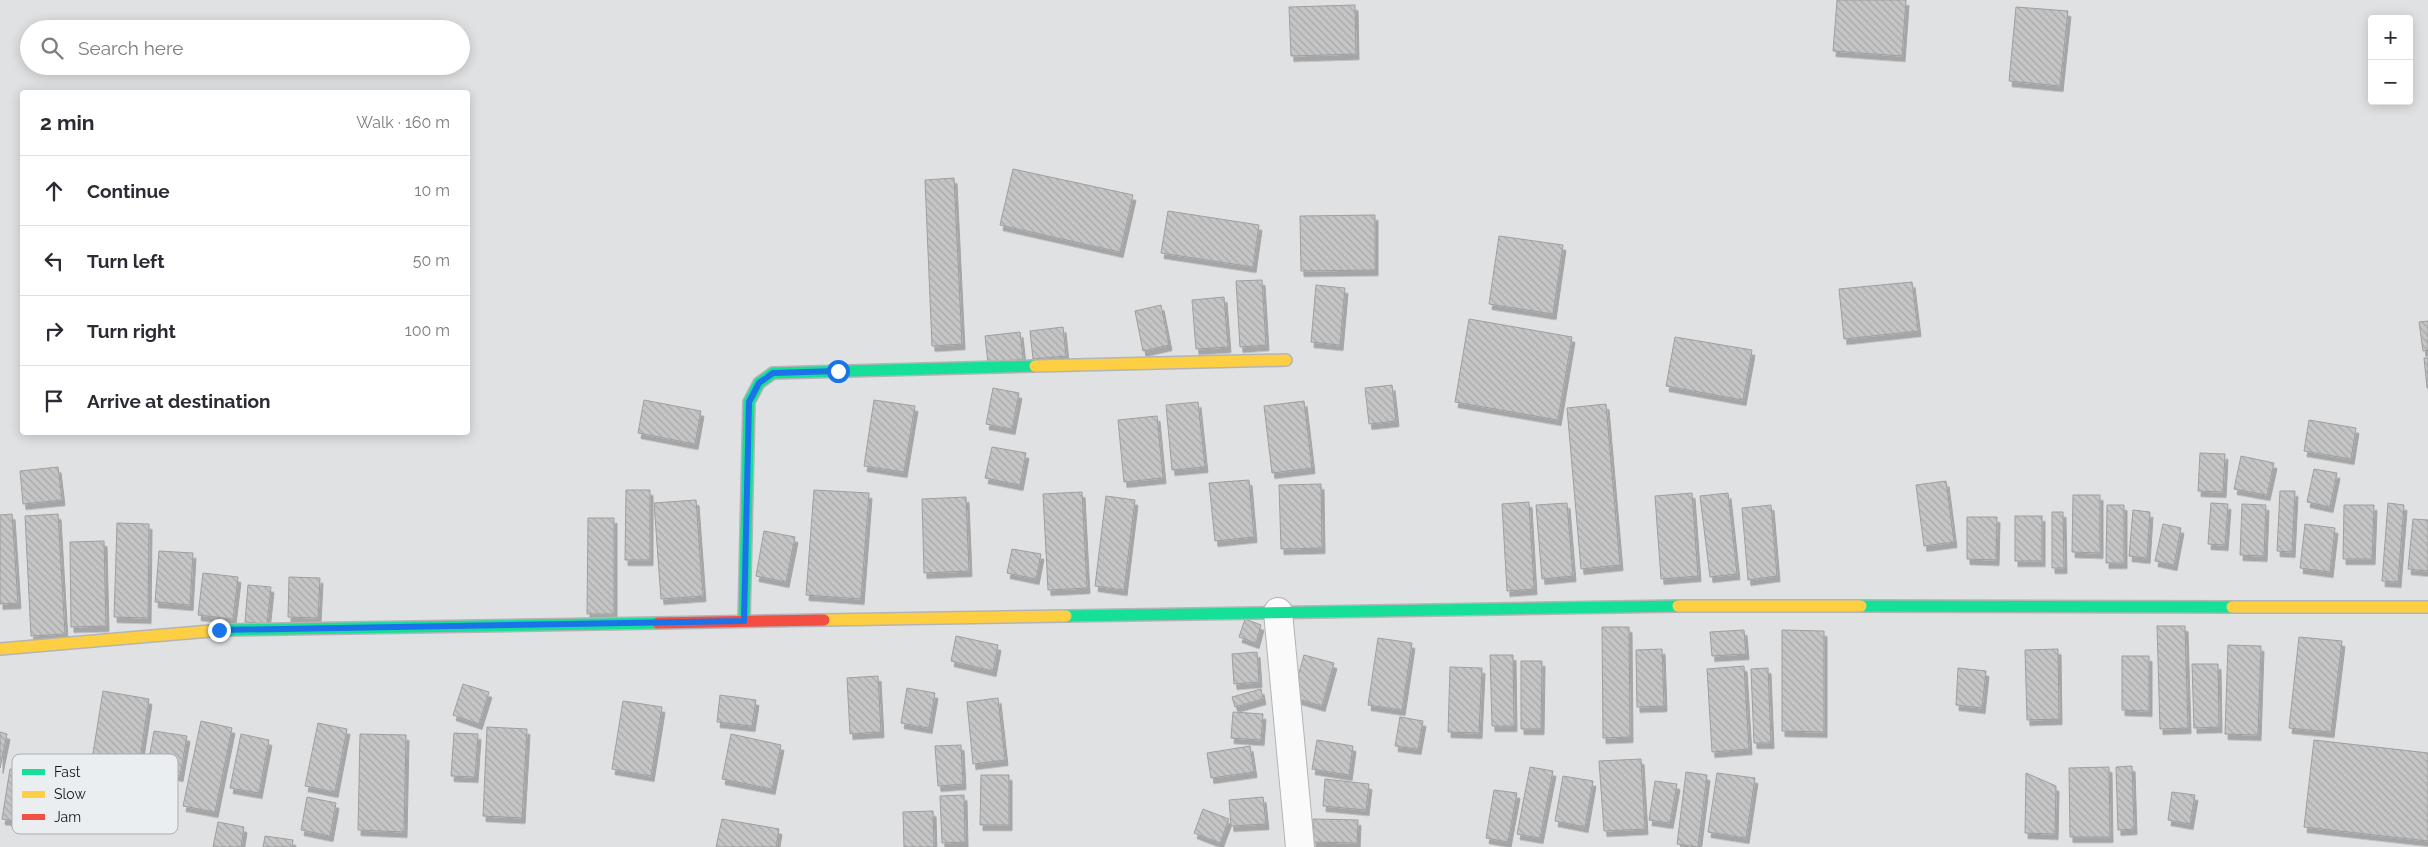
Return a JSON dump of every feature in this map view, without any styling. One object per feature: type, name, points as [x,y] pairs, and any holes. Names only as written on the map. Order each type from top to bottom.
[{"type":"street","points":[[744,621],[749,402],[759,383],[773,373],[1286,360]]},
{"type":"street","points":[[0,649],[219,630],[1630,606],[2428,607]]},
{"type":"street","points":[[1278,612],[1300,847]]},
{"type":"building","points":[[1837,0],[1906,0],[1902,56],[1833,51]]},
{"type":"building","points":[[1355,5],[1356,54],[1291,56],[1289,7]]},
{"type":"building","points":[[2016,7],[2068,11],[2060,86],[2009,81]]},
{"type":"building","points":[[1013,169],[1133,195],[1120,252],[1000,225]]},
{"type":"building","points":[[954,178],[962,344],[932,346],[925,180]]},
{"type":"building","points":[[1168,211],[1259,225],[1253,267],[1161,253]]},
{"type":"building","points":[[1375,215],[1375,270],[1301,271],[1300,216]]},
{"type":"building","points":[[1499,236],[1563,245],[1553,314],[1489,304]]},
{"type":"building","points":[[1262,280],[1266,345],[1240,347],[1236,281]]},
{"type":"building","points":[[1912,282],[1918,331],[1844,339],[1839,289]]},
{"type":"building","points":[[1316,285],[1345,288],[1340,345],[1311,342]]},
{"type":"building","points":[[1224,297],[1228,347],[1196,349],[1192,300]]},
{"type":"building","points":[[1161,305],[1169,345],[1143,351],[1135,311]]},
{"type":"building","points":[[1469,319],[1572,337],[1558,420],[1455,402]]},
{"type":"building","points":[[2428,321],[2428,350],[2423,351],[2419,322]]},
{"type":"building","points":[[1063,327],[1066,356],[1033,359],[1030,331]]},
{"type":"building","points":[[1020,332],[1023,359],[988,364],[985,336]]},
{"type":"building","points":[[1675,337],[1752,350],[1743,400],[1666,386]]},
{"type":"building","points":[[2424,358],[2428,358],[2428,388],[2427,388]]},
{"type":"building","points":[[1392,385],[1396,421],[1369,424],[1365,388]]},
{"type":"building","points":[[993,388],[1019,393],[1012,429],[986,424]]},
{"type":"building","points":[[644,400],[701,411],[695,444],[638,433]]},
{"type":"building","points":[[874,400],[915,406],[904,472],[864,466]]},
{"type":"building","points":[[1304,401],[1312,468],[1272,473],[1264,406]]},
{"type":"building","points":[[1198,402],[1205,467],[1172,470],[1166,405]]},
{"type":"building","points":[[1606,404],[1620,565],[1581,569],[1567,408]]},
{"type":"building","points":[[1157,416],[1163,478],[1124,482],[1118,420]]},
{"type":"building","points":[[2309,420],[2356,428],[2351,459],[2304,451]]},
{"type":"building","points":[[992,447],[1026,453],[1020,485],[985,478]]},
{"type":"building","points":[[2200,453],[2225,454],[2223,492],[2198,491]]},
{"type":"building","points":[[2241,456],[2274,463],[2267,495],[2234,489]]},
{"type":"building","points":[[58,467],[62,500],[23,504],[20,471]]},
{"type":"building","points":[[2314,469],[2337,473],[2330,507],[2307,502]]},
{"type":"building","points":[[1249,480],[1254,537],[1215,541],[1209,483]]},
{"type":"building","points":[[1946,481],[1954,542],[1924,546],[1916,485]]},
{"type":"building","points":[[1321,484],[1322,548],[1281,549],[1279,485]]},
{"type":"building","points":[[626,490],[650,490],[650,560],[625,560]]},
{"type":"building","points":[[814,490],[869,493],[861,599],[806,595]]},
{"type":"building","points":[[2280,491],[2295,491],[2292,552],[2277,551]]},
{"type":"building","points":[[1082,492],[1087,588],[1048,590],[1043,494]]},
{"type":"building","points":[[1692,493],[1698,576],[1661,579],[1655,496]]},
{"type":"building","points":[[1728,493],[1737,574],[1710,577],[1700,496]]},
{"type":"building","points":[[2073,495],[2100,495],[2100,553],[2072,552]]},
{"type":"building","points":[[1106,496],[1135,500],[1124,590],[1095,586]]},
{"type":"building","points":[[966,497],[969,571],[924,573],[922,499]]},
{"type":"building","points":[[696,500],[703,596],[661,599],[654,503]]},
{"type":"building","points":[[1529,502],[1534,589],[1507,591],[1502,504]]},
{"type":"building","points":[[1567,503],[1573,576],[1542,579],[1536,505]]},
{"type":"building","points":[[2211,503],[2228,504],[2225,545],[2208,544]]},
{"type":"building","points":[[2388,503],[2404,505],[2398,582],[2382,581]]},
{"type":"building","points":[[2242,504],[2266,505],[2264,556],[2240,555]]},
{"type":"building","points":[[1771,505],[1777,576],[1748,580],[1742,508]]},
{"type":"building","points":[[2107,505],[2124,505],[2124,563],[2106,563]]},
{"type":"building","points":[[2344,505],[2374,505],[2372,559],[2343,559]]},
{"type":"building","points":[[2133,510],[2150,512],[2147,558],[2129,556]]},
{"type":"building","points":[[2052,512],[2063,512],[2064,568],[2052,568]]},
{"type":"building","points":[[12,514],[18,603],[0,604],[0,515]]},
{"type":"building","points":[[58,514],[65,634],[31,636],[25,516]]},
{"type":"building","points":[[2015,516],[2042,516],[2042,561],[2015,561]]},
{"type":"building","points":[[1967,517],[1997,517],[1996,560],[1967,559]]},
{"type":"building","points":[[588,518],[614,518],[614,614],[587,614]]},
{"type":"building","points":[[2413,519],[2428,520],[2428,571],[2408,569]]},
{"type":"building","points":[[117,523],[149,524],[148,618],[114,617]]},
{"type":"building","points":[[2163,524],[2181,528],[2174,565],[2155,561]]},
{"type":"building","points":[[2305,524],[2335,528],[2330,572],[2300,568]]},
{"type":"building","points":[[764,531],[795,537],[786,582],[756,576]]},
{"type":"building","points":[[104,541],[106,626],[71,627],[70,542]]},
{"type":"building","points":[[1012,549],[1041,554],[1036,579],[1007,573]]},
{"type":"building","points":[[159,551],[193,553],[190,605],[155,602]]},
{"type":"building","points":[[203,573],[238,577],[233,619],[198,615]]},
{"type":"building","points":[[289,577],[320,578],[318,618],[288,617]]},
{"type":"building","points":[[248,585],[271,587],[267,624],[245,622]]},
{"type":"building","points":[[1245,619],[1261,625],[1256,643],[1239,637]]},
{"type":"building","points":[[2157,626],[2185,626],[2188,728],[2160,729]]},
{"type":"building","points":[[1602,627],[1629,627],[1630,737],[1603,738]]},
{"type":"building","points":[[1744,630],[1746,654],[1712,656],[1710,632]]},
{"type":"building","points":[[1782,630],[1824,631],[1824,732],[1782,731]]},
{"type":"building","points":[[956,636],[998,645],[993,671],[951,661]]},
{"type":"building","points":[[2299,637],[2342,641],[2331,732],[2289,728]]},
{"type":"building","points":[[1378,638],[1412,643],[1402,710],[1368,705]]},
{"type":"building","points":[[2228,645],[2261,646],[2258,735],[2225,734]]},
{"type":"building","points":[[1662,649],[1664,706],[1637,707],[1636,650]]},
{"type":"building","points":[[2058,649],[2059,719],[2027,720],[2025,650]]},
{"type":"building","points":[[1257,652],[1259,682],[1234,684],[1232,654]]},
{"type":"building","points":[[1304,655],[1334,663],[1322,706],[1292,697]]},
{"type":"building","points":[[1490,655],[1513,655],[1514,726],[1492,726]]},
{"type":"building","points":[[2122,656],[2149,656],[2149,711],[2122,710]]},
{"type":"building","points":[[1521,661],[1542,661],[1541,729],[1521,729]]},
{"type":"building","points":[[2192,664],[2218,664],[2219,727],[2194,728]]},
{"type":"building","points":[[1744,666],[1749,749],[1712,752],[1707,669]]},
{"type":"building","points":[[1450,667],[1482,668],[1479,733],[1448,732]]},
{"type":"building","points":[[1768,668],[1771,743],[1754,743],[1751,669]]},
{"type":"building","points":[[1958,668],[1986,671],[1982,708],[1956,705]]},
{"type":"building","points":[[878,676],[881,732],[850,734],[847,678]]},
{"type":"building","points":[[463,684],[489,692],[479,724],[453,715]]},
{"type":"building","points":[[907,688],[935,693],[929,728],[901,723]]},
{"type":"building","points":[[1261,689],[1263,699],[1235,707],[1232,697]]},
{"type":"building","points":[[103,691],[149,699],[141,754],[93,754]]},
{"type":"building","points":[[720,695],[756,700],[752,726],[717,722]]},
{"type":"building","points":[[998,698],[1005,760],[973,764],[967,702]]},
{"type":"building","points":[[623,701],[662,707],[651,776],[612,769]]},
{"type":"building","points":[[1233,712],[1263,714],[1261,740],[1231,738]]},
{"type":"building","points":[[1400,717],[1423,721],[1418,749],[1395,746]]},
{"type":"building","points":[[201,721],[232,728],[215,812],[183,806]]},
{"type":"building","points":[[318,723],[347,729],[335,792],[305,786]]},
{"type":"building","points":[[487,727],[527,729],[522,818],[483,816]]},
{"type":"building","points":[[154,731],[187,736],[180,776],[178,776],[178,754],[150,754]]},
{"type":"building","points":[[0,732],[7,734],[0,768]]},
{"type":"building","points":[[454,733],[478,734],[475,777],[451,776]]},
{"type":"building","points":[[241,734],[269,740],[259,793],[230,788]]},
{"type":"building","points":[[360,734],[406,735],[404,832],[358,830]]},
{"type":"building","points":[[731,734],[781,745],[772,789],[722,779]]},
{"type":"building","points":[[1317,740],[1353,746],[1349,775],[1312,769]]},
{"type":"building","points":[[2314,740],[2428,753],[2428,841],[2304,827]]},
{"type":"building","points":[[961,745],[963,784],[938,786],[935,746]]},
{"type":"building","points":[[1250,746],[1254,772],[1211,778],[1207,753]]},
{"type":"building","points":[[1641,759],[1645,829],[1604,831],[1599,761]]},
{"type":"building","points":[[2132,766],[2134,829],[2118,830],[2116,767]]},
{"type":"building","points":[[1530,767],[1553,771],[1540,838],[1517,834]]},
{"type":"building","points":[[2109,767],[2110,837],[2070,837],[2069,768]]},
{"type":"building","points":[[10,769],[12,769],[12,821],[2,819]]},
{"type":"building","points":[[1686,772],[1707,775],[1698,847],[1677,844]]},
{"type":"building","points":[[1717,773],[1755,778],[1746,838],[1708,832]]},
{"type":"building","points":[[2026,773],[2056,786],[2055,834],[2025,833]]},
{"type":"building","points":[[981,775],[1009,775],[1009,825],[980,825]]},
{"type":"building","points":[[1563,776],[1593,781],[1585,827],[1555,821]]},
{"type":"building","points":[[1325,779],[1369,784],[1366,810],[1323,806]]},
{"type":"building","points":[[1655,781],[1677,784],[1670,823],[1649,820]]},
{"type":"building","points":[[1494,790],[1517,793],[1508,842],[1486,838]]},
{"type":"building","points":[[2172,792],[2195,795],[2190,824],[2168,820]]},
{"type":"building","points":[[964,795],[965,842],[942,843],[940,796]]},
{"type":"building","points":[[307,797],[336,803],[330,836],[301,830]]},
{"type":"building","points":[[1263,797],[1266,824],[1231,826],[1229,800]]},
{"type":"building","points":[[1203,809],[1229,819],[1220,843],[1194,833]]},
{"type":"building","points":[[933,811],[934,847],[904,847],[903,812]]},
{"type":"building","points":[[722,819],[779,829],[776,847],[716,847]]},
{"type":"building","points":[[1313,819],[1358,820],[1357,843],[1313,842]]},
{"type":"building","points":[[218,822],[244,827],[241,847],[213,847]]},
{"type":"building","points":[[265,836],[293,840],[292,847],[263,847]]},
{"type":"traffic: fast","points":[[744,621],[749,402],[759,383],[773,373],[1035,366]]},
{"type":"traffic: fast","points":[[1066,616],[1678,606]]},
{"type":"traffic: fast","points":[[1861,606],[2232,607]]},
{"type":"traffic: fast","points":[[222,630],[658,623]]},
{"type":"traffic: slow","points":[[1035,366],[1286,360]]},
{"type":"traffic: slow","points":[[1678,606],[1861,606]]},
{"type":"traffic: slow","points":[[2232,607],[2428,607]]},
{"type":"traffic: slow","points":[[824,620],[1066,616]]},
{"type":"traffic: slow","points":[[0,649],[222,630]]},
{"type":"traffic: jam","points":[[658,623],[824,620]]},
{"type":"route","points":[[219,630],[744,621],[749,402],[759,383],[773,373],[838,371]]}]
